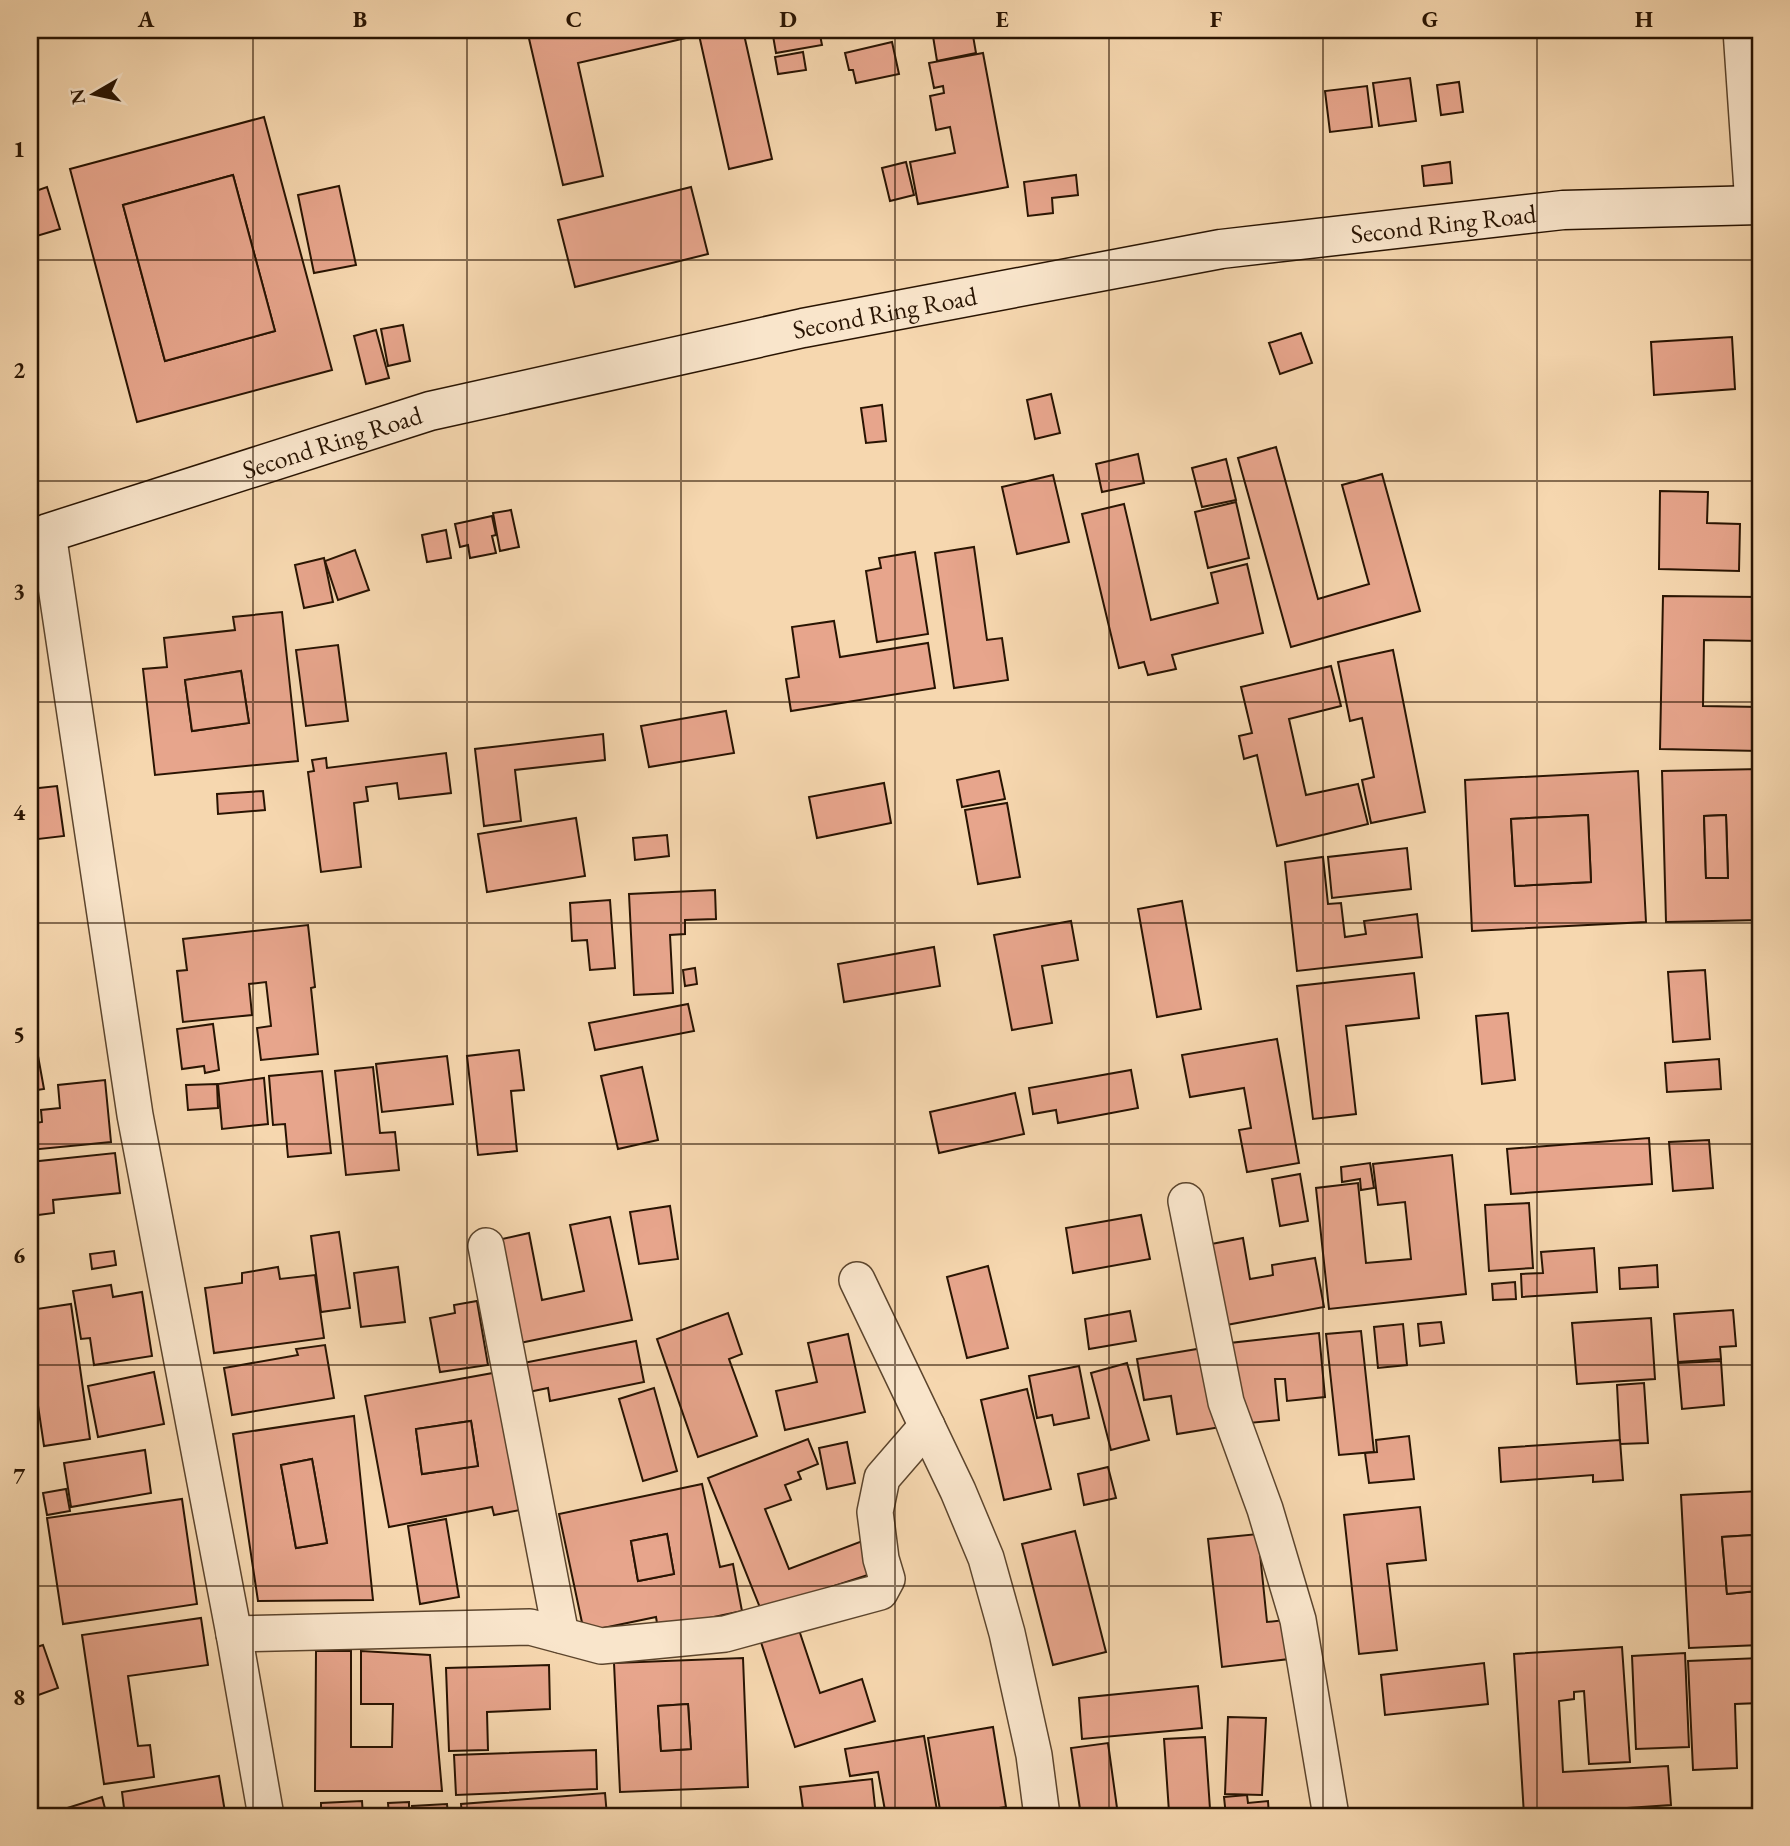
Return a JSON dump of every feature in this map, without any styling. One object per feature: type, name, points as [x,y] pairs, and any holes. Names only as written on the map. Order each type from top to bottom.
[{"type":"street","points":[[1741,30],[1757,205]]},
{"type":"street","name":"Second Ring Road","points":[[39,537],[430,411],[816,326],[1221,249],[1563,210],[1757,205]]},
{"type":"street","points":[[39,537],[135,1115],[267,1816]]},
{"type":"street","points":[[1186,1201],[1226,1402],[1265,1509],[1298,1620],[1331,1816]]},
{"type":"street","points":[[486,1246],[561,1635]]},
{"type":"street","points":[[857,1280],[958,1491],[986,1558],[1034,1755],[1042,1816]]},
{"type":"street","points":[[234,1634],[530,1627],[601,1646],[725,1634],[880,1592],[887,1580],[881,1559],[875,1513],[882,1478],[927,1426]]},
{"type":"building","points":[[527,30],[743,30],[772,159],[729,169],[699,35],[578,63],[603,176],[563,185]]},
{"type":"building","points":[[772,30],[819,30],[822,45],[776,53]]},
{"type":"building","points":[[932,30],[972,30],[976,53],[937,61]]},
{"type":"building","points":[[892,42],[899,74],[856,83],[845,53]]},
{"type":"building","points":[[803,52],[806,70],[778,74],[775,57]]},
{"type":"building","points":[[983,53],[1008,187],[918,204],[910,162],[955,153],[950,127],[936,130],[930,96],[944,93],[943,86],[934,88],[929,63]]},
{"type":"building","points":[[1410,78],[1416,121],[1379,126],[1373,83]]},
{"type":"building","points":[[1459,82],[1463,112],[1441,115],[1437,85]]},
{"type":"building","points":[[1367,86],[1372,127],[1330,132],[1325,91]]},
{"type":"building","points":[[264,117],[332,370],[137,422],[70,169]],"holes":[[[233,175],[275,331],[165,361],[123,205]]]},
{"type":"building","points":[[906,162],[914,195],[890,201],[882,168]]},
{"type":"building","points":[[1450,162],[1452,183],[1424,186],[1422,166]]},
{"type":"building","points":[[233,175],[275,331],[165,361],[123,205]]},
{"type":"building","points":[[1076,175],[1078,195],[1052,198],[1053,213],[1028,216],[1024,182]]},
{"type":"building","points":[[339,186],[356,265],[314,273],[298,195]]},
{"type":"building","points":[[47,187],[60,229],[30,238],[30,193]]},
{"type":"building","points":[[691,187],[708,254],[575,287],[558,220]]},
{"type":"building","points":[[403,325],[410,361],[388,366],[381,329]]},
{"type":"building","points":[[376,330],[389,378],[366,384],[354,336]]},
{"type":"building","points":[[1301,333],[1312,363],[1280,374],[1269,343]]},
{"type":"building","points":[[1732,337],[1735,389],[1654,395],[1651,342]]},
{"type":"building","points":[[1051,394],[1060,433],[1035,439],[1027,400]]},
{"type":"building","points":[[882,405],[886,441],[866,443],[861,408]]},
{"type":"building","points":[[1276,447],[1318,599],[1369,584],[1342,485],[1382,474],[1420,611],[1291,647],[1238,458]]},
{"type":"building","points":[[1138,454],[1144,483],[1102,492],[1096,464]]},
{"type":"building","points":[[1226,459],[1236,500],[1202,507],[1192,468]]},
{"type":"building","points":[[1053,475],[1069,542],[1017,554],[1002,487]]},
{"type":"building","points":[[1660,491],[1708,492],[1707,523],[1740,524],[1739,571],[1659,569]]},
{"type":"building","points":[[1236,502],[1249,558],[1208,568],[1195,512]]},
{"type":"building","points":[[1124,504],[1151,620],[1218,603],[1211,573],[1247,564],[1263,633],[1172,655],[1176,669],[1148,675],[1144,662],[1119,668],[1082,514]]},
{"type":"building","points":[[511,510],[519,547],[500,551],[493,513]]},
{"type":"building","points":[[492,516],[496,535],[492,536],[496,553],[470,558],[468,545],[460,547],[455,524]]},
{"type":"building","points":[[446,530],[451,558],[427,562],[422,535]]},
{"type":"building","points":[[974,547],[987,640],[1002,638],[1008,680],[954,688],[935,553]]},
{"type":"building","points":[[355,550],[369,590],[338,600],[325,561]]},
{"type":"building","points":[[915,552],[928,634],[877,642],[866,571],[881,568],[879,558]]},
{"type":"building","points":[[324,558],[333,602],[304,608],[295,565]]},
{"type":"building","points":[[1663,596],[1760,597],[1760,641],[1704,640],[1703,706],[1760,707],[1760,751],[1660,749]]},
{"type":"building","points":[[282,612],[298,761],[155,775],[143,669],[167,667],[164,638],[235,630],[233,617]],"holes":[[[241,671],[249,723],[192,731],[185,680]]]},
{"type":"building","points":[[834,621],[840,657],[928,643],[935,688],[791,711],[786,679],[799,677],[792,627]]},
{"type":"building","points":[[338,645],[348,721],[306,726],[296,650]]},
{"type":"building","points":[[1393,650],[1425,812],[1371,823],[1362,780],[1374,777],[1362,718],[1350,721],[1338,662]]},
{"type":"building","points":[[1331,666],[1341,706],[1289,719],[1306,795],[1358,784],[1368,824],[1277,846],[1257,755],[1244,759],[1239,736],[1252,733],[1241,687]]},
{"type":"building","points":[[241,671],[249,723],[192,731],[185,680]]},
{"type":"building","points":[[726,711],[734,753],[649,767],[641,726]]},
{"type":"building","points":[[603,734],[605,760],[515,770],[521,821],[484,826],[475,749]]},
{"type":"building","points":[[446,753],[451,793],[399,799],[397,783],[366,787],[368,801],[354,803],[361,867],[321,872],[308,772],[314,771],[312,760],[326,758],[327,768]]},
{"type":"building","points":[[1760,769],[1760,920],[1666,922],[1662,771]],"holes":[[[1726,815],[1728,878],[1706,878],[1704,816]]]},
{"type":"building","points":[[999,771],[1005,799],[962,807],[957,780]]},
{"type":"building","points":[[1638,771],[1646,922],[1472,931],[1465,780]],"holes":[[[1588,815],[1591,882],[1515,886],[1511,819]]]},
{"type":"building","points":[[884,783],[891,823],[817,838],[809,797]]},
{"type":"building","points":[[57,786],[64,836],[30,840],[30,789]]},
{"type":"building","points":[[263,791],[265,810],[218,814],[217,794]]},
{"type":"building","points":[[1007,803],[1020,877],[978,884],[965,810]]},
{"type":"building","points":[[1588,815],[1591,882],[1515,886],[1511,819]]},
{"type":"building","points":[[1726,815],[1728,878],[1706,878],[1704,816]]},
{"type":"building","points":[[576,818],[585,876],[487,892],[478,834]]},
{"type":"building","points":[[667,835],[669,856],[635,860],[633,838]]},
{"type":"building","points":[[1407,848],[1411,889],[1332,898],[1328,857]]},
{"type":"building","points":[[1323,857],[1328,904],[1341,903],[1345,937],[1366,934],[1364,921],[1417,914],[1422,957],[1297,971],[1285,862]]},
{"type":"building","points":[[715,890],[716,919],[685,920],[685,934],[670,935],[673,993],[634,995],[629,894]]},
{"type":"building","points":[[610,900],[615,968],[590,970],[587,940],[572,941],[570,903]]},
{"type":"building","points":[[1182,901],[1201,1009],[1157,1017],[1138,909]]},
{"type":"building","points":[[1071,921],[1078,960],[1042,966],[1052,1023],[1012,1030],[994,935]]},
{"type":"building","points":[[308,925],[315,987],[311,988],[318,1054],[261,1060],[257,1028],[271,1026],[266,982],[249,984],[252,1015],[183,1022],[177,971],[187,970],[183,939]]},
{"type":"building","points":[[934,947],[940,986],[844,1002],[838,964]]},
{"type":"building","points":[[695,968],[697,984],[685,986],[683,970]]},
{"type":"building","points":[[1705,970],[1710,1039],[1673,1042],[1668,972]]},
{"type":"building","points":[[1414,973],[1419,1018],[1346,1026],[1356,1114],[1313,1119],[1297,986]]},
{"type":"building","points":[[688,1004],[694,1031],[595,1050],[589,1023]]},
{"type":"building","points":[[1508,1013],[1515,1080],[1482,1084],[1476,1016]]},
{"type":"building","points":[[213,1024],[219,1070],[205,1073],[204,1066],[182,1069],[177,1029]]},
{"type":"building","points":[[30,1034],[34,1034],[44,1089],[30,1091]]},
{"type":"building","points":[[1277,1039],[1299,1163],[1247,1172],[1239,1130],[1251,1128],[1244,1088],[1190,1097],[1182,1055]]},
{"type":"building","points":[[519,1050],[524,1090],[511,1091],[517,1151],[478,1155],[467,1056]]},
{"type":"building","points":[[447,1056],[453,1104],[382,1112],[376,1064]]},
{"type":"building","points":[[1719,1059],[1721,1089],[1667,1092],[1665,1063]]},
{"type":"building","points":[[373,1067],[380,1133],[395,1132],[399,1170],[346,1175],[335,1071]]},
{"type":"building","points":[[642,1067],[658,1140],[618,1149],[601,1076]]},
{"type":"building","points":[[1131,1070],[1138,1108],[1058,1123],[1056,1110],[1033,1114],[1029,1088]]},
{"type":"building","points":[[322,1071],[331,1153],[288,1157],[285,1124],[273,1125],[269,1076]]},
{"type":"building","points":[[264,1078],[268,1124],[222,1129],[218,1084]]},
{"type":"building","points":[[105,1080],[111,1142],[30,1150],[30,1124],[42,1122],[41,1110],[60,1108],[58,1085]]},
{"type":"building","points":[[217,1084],[218,1108],[188,1110],[186,1085]]},
{"type":"building","points":[[1015,1093],[1024,1134],[939,1153],[930,1112]]},
{"type":"building","points":[[1649,1138],[1652,1184],[1511,1194],[1507,1149]]},
{"type":"building","points":[[1709,1140],[1713,1188],[1673,1191],[1669,1142]]},
{"type":"building","points":[[115,1153],[120,1193],[53,1200],[54,1213],[30,1216],[30,1162]]},
{"type":"building","points":[[1452,1155],[1466,1294],[1329,1309],[1316,1188],[1358,1183],[1366,1263],[1411,1259],[1405,1202],[1378,1205],[1373,1164]]},
{"type":"building","points":[[1370,1163],[1374,1188],[1361,1190],[1360,1179],[1342,1182],[1341,1167]]},
{"type":"building","points":[[1300,1174],[1308,1221],[1280,1226],[1272,1179]]},
{"type":"building","points":[[1529,1203],[1533,1268],[1489,1271],[1485,1205]]},
{"type":"building","points":[[670,1206],[678,1259],[639,1264],[630,1212]]},
{"type":"building","points":[[1141,1215],[1150,1259],[1073,1273],[1066,1228]]},
{"type":"building","points":[[610,1217],[632,1320],[510,1345],[489,1242],[529,1233],[542,1300],[584,1291],[570,1225]]},
{"type":"building","points":[[339,1232],[350,1308],[321,1312],[311,1236]]},
{"type":"building","points":[[1243,1238],[1250,1279],[1273,1275],[1272,1265],[1315,1258],[1324,1307],[1221,1326],[1206,1245]]},
{"type":"building","points":[[1594,1248],[1597,1292],[1522,1297],[1521,1274],[1543,1273],[1541,1252]]},
{"type":"building","points":[[114,1251],[116,1265],[92,1269],[90,1254]]},
{"type":"building","points":[[1657,1265],[1658,1287],[1620,1289],[1619,1268]]},
{"type":"building","points":[[988,1266],[1008,1348],[967,1358],[947,1277]]},
{"type":"building","points":[[278,1267],[280,1279],[315,1275],[324,1338],[214,1353],[205,1288],[242,1283],[242,1273]]},
{"type":"building","points":[[398,1267],[405,1322],[361,1327],[354,1273]]},
{"type":"building","points":[[1515,1282],[1516,1299],[1493,1300],[1492,1284]]},
{"type":"building","points":[[111,1285],[113,1297],[142,1292],[152,1356],[94,1365],[90,1338],[81,1339],[73,1291]]},
{"type":"building","points":[[477,1301],[488,1365],[440,1372],[430,1318],[455,1313],[454,1305]]},
{"type":"building","points":[[71,1304],[90,1439],[44,1446],[30,1352],[30,1310]]},
{"type":"building","points":[[1733,1310],[1736,1346],[1720,1347],[1721,1359],[1678,1362],[1674,1314]]},
{"type":"building","points":[[1130,1311],[1136,1341],[1089,1349],[1085,1319]]},
{"type":"building","points":[[728,1313],[742,1354],[729,1359],[757,1436],[698,1457],[657,1339]]},
{"type":"building","points":[[1651,1318],[1655,1379],[1577,1384],[1572,1323]]},
{"type":"building","points":[[1441,1322],[1444,1343],[1420,1346],[1418,1324]]},
{"type":"building","points":[[1403,1324],[1407,1365],[1378,1368],[1374,1327]]},
{"type":"building","points":[[1361,1331],[1374,1452],[1339,1455],[1326,1334]]},
{"type":"building","points":[[1319,1333],[1325,1397],[1287,1401],[1285,1379],[1275,1379],[1279,1420],[1239,1424],[1230,1343]]},
{"type":"building","points":[[848,1334],[865,1412],[785,1430],[776,1391],[817,1382],[808,1343]]},
{"type":"building","points":[[636,1341],[644,1382],[550,1401],[548,1388],[519,1394],[513,1365]]},
{"type":"building","points":[[325,1345],[334,1398],[232,1415],[224,1368],[298,1355],[296,1349]]},
{"type":"building","points":[[1209,1347],[1221,1427],[1177,1434],[1171,1396],[1144,1400],[1137,1359]]},
{"type":"building","points":[[1721,1361],[1724,1405],[1682,1409],[1678,1363]]},
{"type":"building","points":[[1127,1363],[1149,1440],[1111,1450],[1091,1373]]},
{"type":"building","points":[[1079,1366],[1089,1418],[1054,1425],[1052,1415],[1037,1418],[1029,1376]]},
{"type":"building","points":[[504,1371],[531,1508],[494,1515],[492,1507],[389,1527],[365,1396]],"holes":[[[471,1421],[478,1466],[422,1474],[416,1429]]]},
{"type":"building","points":[[154,1372],[164,1424],[98,1437],[88,1386]]},
{"type":"building","points":[[1644,1383],[1648,1443],[1620,1444],[1617,1385]]},
{"type":"building","points":[[654,1388],[677,1471],[643,1481],[619,1399]]},
{"type":"building","points":[[1027,1389],[1051,1489],[1004,1500],[981,1400]]},
{"type":"building","points":[[354,1416],[373,1600],[258,1601],[233,1434]],"holes":[[[312,1459],[327,1543],[296,1548],[281,1465]]]},
{"type":"building","points":[[471,1421],[478,1466],[422,1474],[416,1429]]},
{"type":"building","points":[[1409,1436],[1414,1479],[1369,1483],[1365,1453],[1377,1452],[1376,1440]]},
{"type":"building","points":[[808,1439],[818,1464],[798,1472],[801,1479],[785,1485],[791,1500],[765,1509],[789,1569],[865,1540],[877,1572],[761,1610],[708,1478]]},
{"type":"building","points":[[1620,1440],[1623,1480],[1593,1482],[1593,1475],[1501,1482],[1499,1448]]},
{"type":"building","points":[[847,1442],[855,1483],[827,1489],[819,1448]]},
{"type":"building","points":[[145,1450],[151,1493],[71,1507],[64,1463]]},
{"type":"building","points":[[312,1459],[327,1543],[296,1548],[281,1465]]},
{"type":"building","points":[[1108,1467],[1116,1498],[1084,1505],[1078,1474]]},
{"type":"building","points":[[702,1484],[720,1567],[733,1564],[742,1611],[658,1629],[656,1617],[584,1632],[559,1514]],"holes":[[[667,1534],[674,1574],[638,1581],[631,1541]]]},
{"type":"building","points":[[66,1489],[70,1511],[47,1515],[43,1493]]},
{"type":"building","points":[[1760,1491],[1760,1645],[1689,1648],[1681,1495]],"holes":[[[1753,1535],[1757,1591],[1727,1594],[1722,1537]]]},
{"type":"building","points":[[182,1499],[197,1604],[63,1624],[47,1518]]},
{"type":"building","points":[[1420,1507],[1426,1560],[1387,1564],[1397,1650],[1359,1654],[1344,1515]]},
{"type":"building","points":[[446,1519],[459,1597],[420,1604],[408,1526]]},
{"type":"building","points":[[1075,1531],[1106,1652],[1053,1665],[1022,1544]]},
{"type":"building","points":[[667,1534],[674,1574],[638,1581],[631,1541]]},
{"type":"building","points":[[1258,1534],[1267,1622],[1285,1620],[1289,1659],[1222,1667],[1208,1539]]},
{"type":"building","points":[[1753,1535],[1757,1591],[1727,1594],[1722,1537]]},
{"type":"building","points":[[201,1618],[208,1665],[128,1676],[138,1746],[150,1745],[154,1777],[104,1784],[82,1635]]},
{"type":"building","points":[[796,1621],[820,1693],[862,1679],[875,1721],[795,1747],[758,1633]]},
{"type":"building","points":[[43,1645],[58,1688],[30,1698],[30,1649]]},
{"type":"building","points":[[1622,1647],[1630,1762],[1589,1764],[1584,1691],[1574,1692],[1574,1699],[1559,1701],[1563,1772],[1668,1766],[1671,1805],[1524,1815],[1514,1654]]},
{"type":"building","points":[[316,1651],[351,1651],[351,1747],[392,1747],[393,1704],[361,1704],[361,1651],[430,1655],[442,1791],[315,1791]]},
{"type":"building","points":[[1685,1653],[1689,1747],[1636,1749],[1632,1656]]},
{"type":"building","points":[[743,1658],[748,1787],[620,1792],[614,1663]],"holes":[[[688,1704],[691,1749],[661,1751],[658,1706]]]},
{"type":"building","points":[[1760,1658],[1760,1703],[1735,1704],[1737,1768],[1693,1770],[1688,1661]]},
{"type":"building","points":[[1484,1663],[1488,1704],[1385,1715],[1381,1675]]},
{"type":"building","points":[[549,1665],[550,1709],[487,1712],[488,1750],[449,1751],[446,1668]]},
{"type":"building","points":[[1198,1686],[1202,1728],[1082,1739],[1079,1698]]},
{"type":"building","points":[[688,1704],[691,1749],[661,1751],[658,1706]]},
{"type":"building","points":[[1228,1717],[1266,1718],[1262,1795],[1225,1794]]},
{"type":"building","points":[[993,1727],[1006,1807],[941,1816],[928,1738]]},
{"type":"building","points":[[924,1736],[938,1816],[886,1816],[878,1772],[850,1776],[845,1749]]},
{"type":"building","points":[[1205,1737],[1210,1809],[1169,1812],[1164,1739]]},
{"type":"building","points":[[1108,1743],[1118,1815],[1081,1816],[1071,1748]]},
{"type":"building","points":[[596,1750],[597,1789],[456,1795],[454,1755]]},
{"type":"building","points":[[219,1776],[225,1812],[200,1816],[125,1816],[122,1792]]},
{"type":"building","points":[[872,1779],[876,1816],[804,1816],[800,1787]]},
{"type":"building","points":[[605,1793],[607,1816],[462,1816],[461,1804]]},
{"type":"building","points":[[1247,1795],[1248,1803],[1268,1801],[1269,1816],[1226,1816],[1224,1797]]},
{"type":"building","points":[[102,1797],[107,1816],[42,1816]]},
{"type":"building","points":[[362,1801],[363,1816],[321,1816],[321,1803]]},
{"type":"building","points":[[409,1802],[409,1816],[389,1816],[388,1803]]},
{"type":"building","points":[[447,1804],[448,1816],[413,1816],[412,1806]]}]
